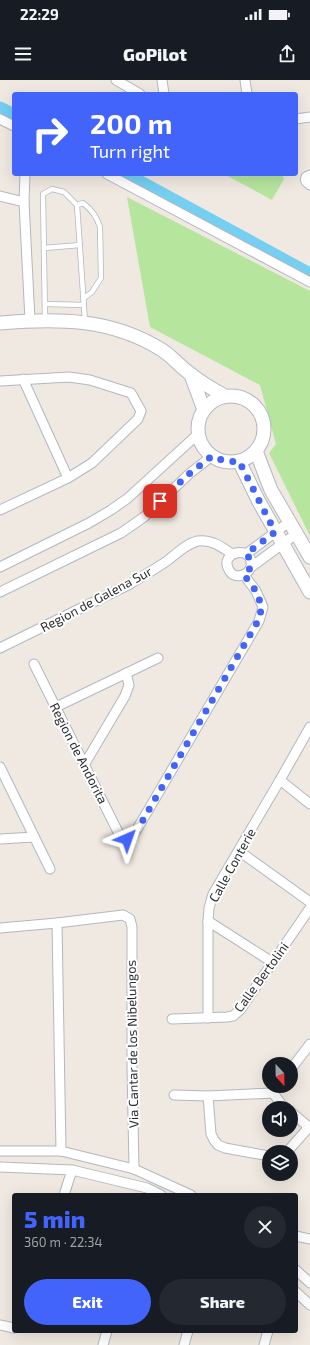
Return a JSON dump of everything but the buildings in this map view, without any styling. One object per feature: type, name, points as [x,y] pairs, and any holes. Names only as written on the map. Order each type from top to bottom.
[{"type":"street","points":[[116,80],[137,92]]},
{"type":"street","points":[[162,80],[164,92]]},
{"type":"street","points":[[245,80],[247,92]]},
{"type":"street","points":[[298,119],[310,117]]},
{"type":"street","points":[[0,119],[12,125]]},
{"type":"street","points":[[310,175],[305,179],[310,186]]},
{"type":"street","points":[[25,176],[24,202],[30,320]]},
{"type":"street","points":[[111,176],[310,282]]},
{"type":"street","points":[[0,196],[24,202]]},
{"type":"street","points":[[0,323],[30,320],[85,322],[129,333],[162,350],[178,362],[191,375],[225,396],[241,397],[254,405],[259,412],[264,427],[264,435],[256,451],[239,461],[227,462],[212,456],[204,449],[198,434],[199,422],[204,410],[213,402],[225,396]]},
{"type":"street","points":[[191,375],[204,410]]},
{"type":"street","points":[[0,381],[69,377],[90,380],[131,393],[141,411],[138,419],[92,464],[68,478],[0,510]]},
{"type":"street","points":[[22,379],[68,478]]},
{"type":"street","points":[[0,567],[89,523],[111,510],[128,498],[198,434]]},
{"type":"street","points":[[256,451],[271,490],[310,557]]},
{"type":"street","points":[[0,592],[121,533],[144,517],[189,474],[212,456]]},
{"type":"street","points":[[239,461],[279,538],[310,592]]},
{"type":"street","points":[[251,567],[250,560],[246,554],[239,552],[232,554],[229,557],[227,565],[230,572],[236,576],[244,575],[279,538],[292,528]]},
{"type":"street","points":[[246,554],[279,538],[292,528]]},
{"type":"street","name":"Region de Galena Sur","points":[[0,648],[130,584],[149,573],[185,547],[198,541],[208,541],[218,544],[232,554]]},
{"type":"street","name":"Region de Andorita","points":[[34,664],[120,834],[123,838],[127,839],[136,832],[258,621],[262,607],[256,591],[244,575]]},
{"type":"street","points":[[56,707],[126,672],[158,658]]},
{"type":"street","points":[[84,765],[125,696],[129,685],[126,672]]},
{"type":"street","name":"Calle Conterie","points":[[208,1018],[208,921],[209,908],[213,894],[309,732]]},
{"type":"street","points":[[0,767],[50,870]]},
{"type":"street","points":[[280,780],[310,804]]},
{"type":"street","points":[[0,839],[34,837]]},
{"type":"street","points":[[239,851],[310,902]]},
{"type":"street","name":"Calle Bertolini","points":[[172,1019],[233,1016],[240,1010],[310,908]]},
{"type":"street","name":"Via Cantar de los Nibelungos","points":[[57,924],[124,914],[130,919],[132,927],[134,1169]]},
{"type":"street","points":[[208,921],[272,962]]},
{"type":"street","points":[[0,928],[57,924],[61,1151]]},
{"type":"street","points":[[298,1060],[310,1044]]},
{"type":"street","points":[[174,1095],[208,1096],[262,1090]]},
{"type":"street","points":[[208,1096],[211,1134],[218,1145],[225,1148],[262,1155]]},
{"type":"street","points":[[293,1145],[310,1127],[298,1118]]},
{"type":"street","points":[[0,1151],[61,1151],[134,1169],[187,1193]]},
{"type":"street","points":[[0,1167],[72,1170],[145,1191]]},
{"type":"street","points":[[65,1193],[72,1170]]},
{"type":"street","points":[[298,1236],[310,1239]]},
{"type":"street","points":[[298,1272],[310,1282]]},
{"type":"street","points":[[298,1294],[310,1305]]},
{"type":"street","points":[[0,1325],[12,1328]]},
{"type":"street","points":[[103,1345],[106,1333]]},
{"type":"street","points":[[184,1345],[187,1333]]},
{"type":"street","points":[[264,1345],[267,1333]]},
{"type":"lane","points":[[44,321],[43,194],[52,190],[64,192],[77,205],[85,322]]},
{"type":"lane","points":[[77,205],[83,203],[89,208],[98,221],[100,227],[101,278],[92,292],[83,299]]},
{"type":"lane","points":[[44,248],[80,245]]},
{"type":"lane","points":[[45,304],[84,305]]},
{"type":"green space","points":[[228,176],[283,176],[284,179],[272,200]]},
{"type":"green space","points":[[127,197],[310,291],[310,536],[269,453],[276,444],[260,385],[150,327]]},
{"type":"waterway","points":[[0,107],[12,113]]},
{"type":"waterway","points":[[132,176],[310,273]]},
{"type":"route","points":[[127,839],[136,832],[258,621],[262,607],[256,591],[244,575],[251,567],[249,557],[246,554],[275,532],[239,461],[227,462],[212,456],[189,474],[160,501]]}]
